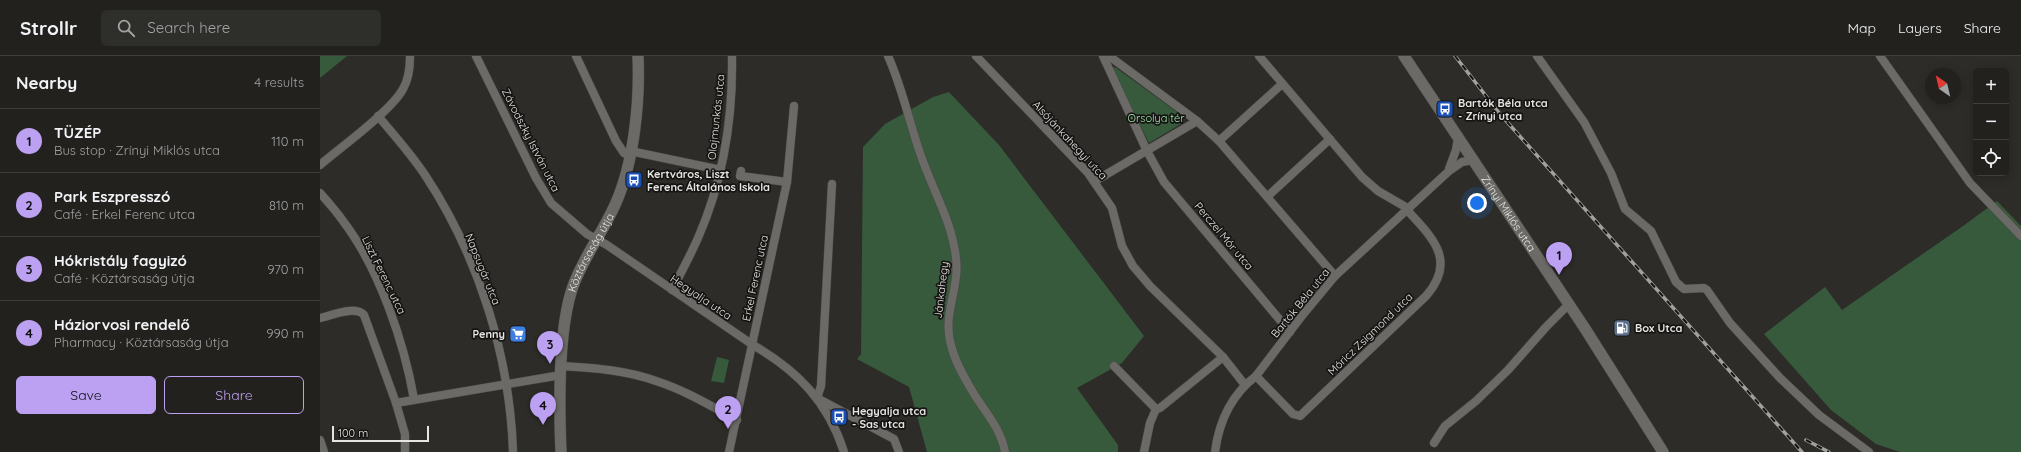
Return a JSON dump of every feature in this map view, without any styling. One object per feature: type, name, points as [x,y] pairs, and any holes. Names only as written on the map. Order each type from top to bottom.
[{"type":"main road","name":"Köztársaság útja","points":[[561,452],[561,370],[567,309],[571,291],[581,266],[616,204],[630,153],[638,98],[638,56]]},
{"type":"main road","name":"Zrínyi Miklós utca","points":[[1404,56],[1663,452]]},
{"type":"street","points":[[320,165],[394,102],[403,89],[409,73],[410,56]]},
{"type":"street","name":"Závodszky István utca","points":[[476,56],[536,178],[551,203],[564,215],[597,239]]},
{"type":"street","points":[[576,56],[616,141],[624,153],[721,170]]},
{"type":"street","name":"Olajmunkás utca","points":[[672,290],[698,238],[721,170],[730,107],[732,56]]},
{"type":"street","name":"Jánkahegy","points":[[888,56],[899,82],[926,171],[952,230],[957,268],[947,321],[951,346],[973,393],[999,433],[1005,452]]},
{"type":"street","name":"Alsójánkahegyi utca","points":[[976,56],[1094,180],[1112,208],[1122,246],[1133,266],[1150,286],[1223,357],[1245,385]]},
{"type":"street","points":[[1104,56],[1147,151]]},
{"type":"street","points":[[1109,56],[1197,121],[1220,141],[1335,276]]},
{"type":"street","points":[[1537,56],[1590,131],[1611,173],[1625,209],[1651,231],[1671,274],[1679,286],[1684,289],[1704,288],[1707,290],[1730,323],[1780,378],[1819,415],[1869,452]]},
{"type":"street","points":[[1880,56],[1970,183],[2021,236]]},
{"type":"street","points":[[1261,57],[1282,84],[1373,187],[1408,210]]},
{"type":"street","points":[[1220,141],[1282,84]]},
{"type":"street","name":"Erkel Ferenc utca","points":[[729,452],[753,346],[787,182],[794,106]]},
{"type":"street","name":"Napsugár utca","points":[[378,116],[425,176],[462,245],[489,315],[500,352],[514,452]]},
{"type":"street","points":[[1094,180],[1197,121]]},
{"type":"street","points":[[1448,171],[1456,150],[1458,137]]},
{"type":"street","points":[[1268,196],[1330,139]]},
{"type":"street","name":"Perczel Mór utca","points":[[1147,151],[1167,186],[1290,332]]},
{"type":"street","points":[[1448,171],[1462,162],[1473,160]]},
{"type":"street","points":[[741,171],[740,176],[787,182]]},
{"type":"street","name":"Bartók Béla utca","points":[[1215,452],[1219,428],[1224,414],[1232,400],[1245,385],[1256,376],[1335,276],[1408,210],[1448,171]]},
{"type":"street","points":[[832,184],[821,386],[817,398],[894,439],[899,452]]},
{"type":"street","name":"Liszt Ferenc utca","points":[[320,193],[344,222],[383,294],[401,345],[414,400]]},
{"type":"street","name":"Móricz Zsigmond utca","points":[[1256,376],[1293,414],[1300,416],[1426,296],[1440,275],[1440,257],[1432,239],[1408,210]]},
{"type":"street","name":"Hegyalja utca","points":[[597,239],[753,346],[777,359],[817,398],[830,419],[844,452]]},
{"type":"street","points":[[1434,443],[1445,426],[1476,401],[1508,370],[1554,318],[1568,305]]},
{"type":"street","points":[[320,318],[355,310],[361,312],[367,320],[396,403],[405,434],[405,452]]},
{"type":"street","points":[[1144,452],[1150,423],[1156,409],[1160,408],[1223,357]]},
{"type":"street","points":[[1114,366],[1156,409]]},
{"type":"street","points":[[396,403],[505,384],[561,370],[604,369],[647,378],[684,392],[736,420]]},
{"type":"street","points":[[320,440],[324,452]]},
{"type":"green space","points":[[320,56],[347,56],[320,78]]},
{"type":"green space","name":"Orsolya tér","points":[[1115,67],[1184,117],[1184,122],[1149,143],[1111,68]]},
{"type":"green space","points":[[949,92],[999,145],[1144,336],[1122,363],[1077,388],[1118,445],[1118,452],[927,452],[909,387],[857,359],[861,354],[863,147],[885,124],[933,97]]},
{"type":"green space","points":[[1997,201],[2021,226],[2021,452],[1900,452],[1876,444],[1831,410],[1764,334],[1825,287],[1842,310]]},
{"type":"green space","points":[[717,357],[729,360],[724,383],[711,381]]},
{"type":"railway","points":[[1455,56],[1500,114],[1802,452]]},
{"type":"railway","points":[[1806,440],[1829,452]]},
{"type":"place","name":"Bartók Béla utca - Zrínyi utca","points":[[1445,109]]},
{"type":"place","name":"Kertváros, Liszt Ferenc Általános Iskola","points":[[634,180]]},
{"type":"place","name":"TÜZÉP","points":[[1559,275]]},
{"type":"place","name":"Box Utca","points":[[1622,328]]},
{"type":"place","name":"Penny","points":[[518,334]]},
{"type":"place","name":"Hókristály fagyizó","points":[[550,364]]},
{"type":"place","name":"Hegyalja utca - Sas utca","points":[[839,417]]},
{"type":"place","name":"Háziorvosi rendelő","points":[[543,425]]},
{"type":"place","name":"Park Eszpresszó","points":[[728,429]]}]
